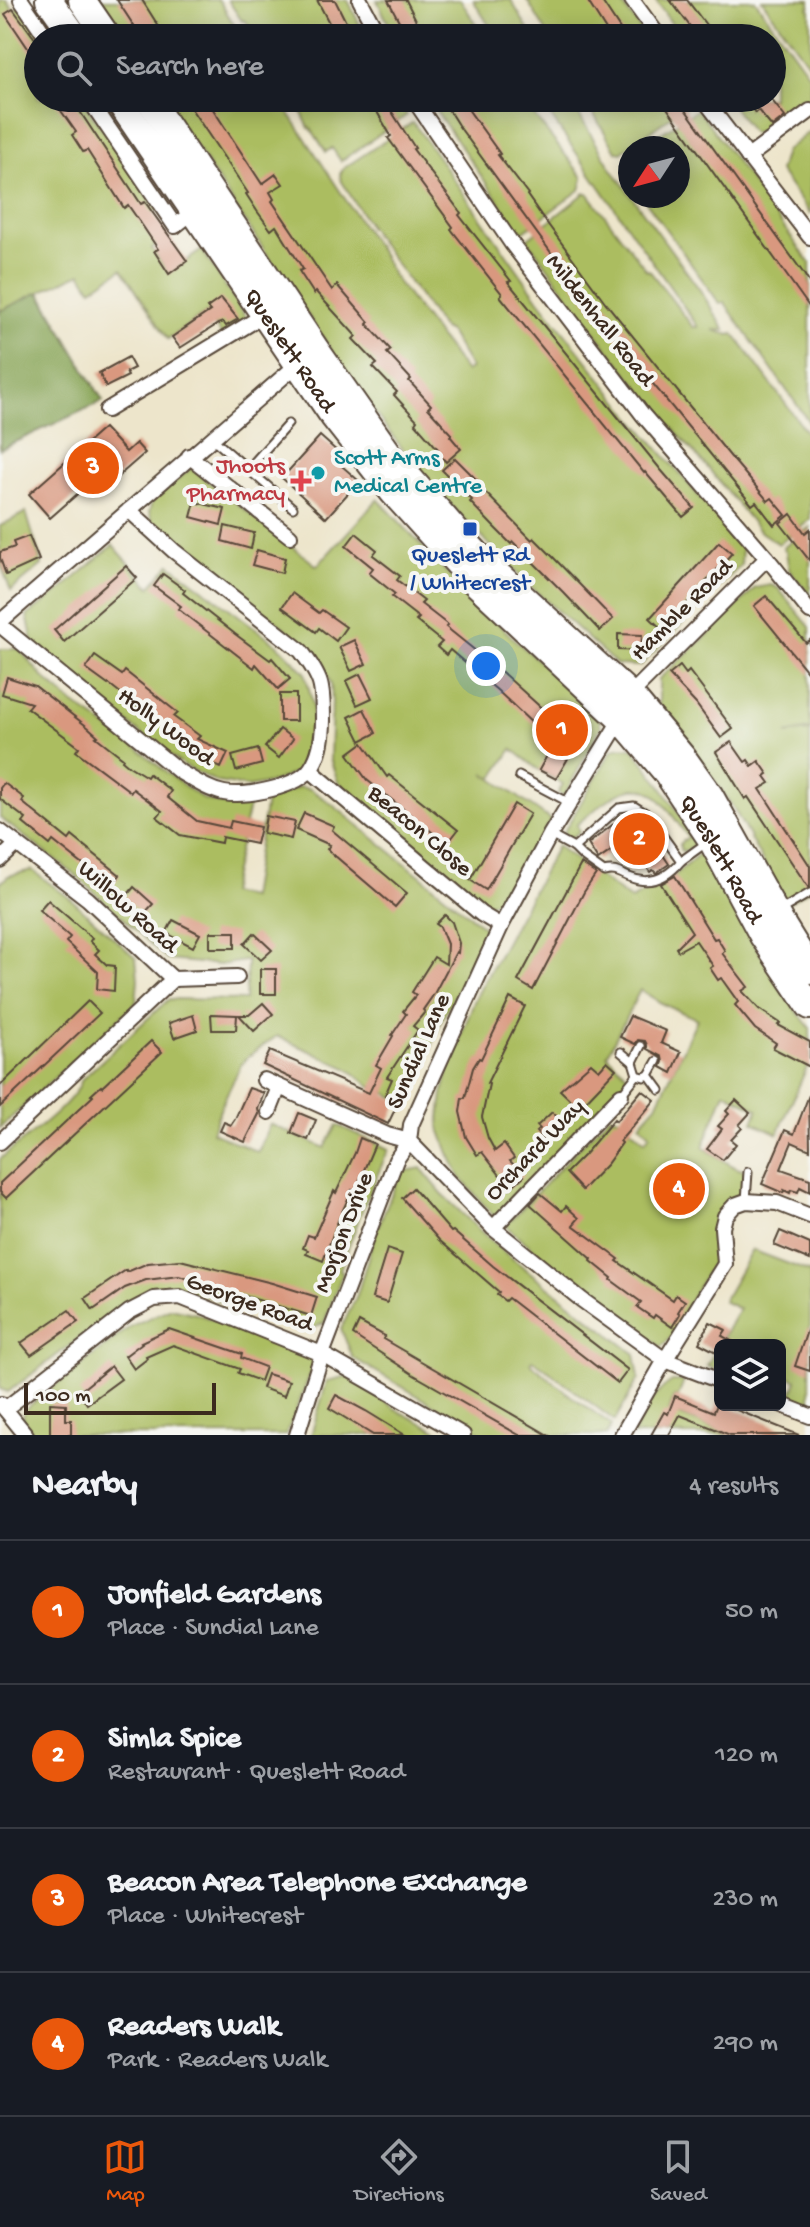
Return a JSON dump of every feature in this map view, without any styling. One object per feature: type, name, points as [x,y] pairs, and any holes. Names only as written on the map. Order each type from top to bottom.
[{"type":"highway","points":[[49,0],[66,24]]},
{"type":"highway","points":[[82,0],[98,24]]},
{"type":"highway","name":"Queslett Road","points":[[129,112],[205,205],[307,357],[334,417],[393,492],[474,581],[683,758],[710,796],[810,970]]},
{"type":"highway","name":"Queslett Road","points":[[155,112],[264,315],[307,357]]},
{"type":"highway","name":"Queslett Road","points":[[625,707],[711,839],[763,936],[810,1006]]},
{"type":"street","points":[[360,0],[373,24]]},
{"type":"street","points":[[632,0],[650,24]]},
{"type":"street","points":[[17,2],[35,24]]},
{"type":"street","points":[[748,157],[810,111]]},
{"type":"street","points":[[98,112],[175,226],[205,205]]},
{"type":"street","name":"Mildenhall Road","points":[[422,112],[512,244],[634,402],[810,612]]},
{"type":"street","points":[[714,112],[810,237]]},
{"type":"street","points":[[107,410],[264,315]]},
{"type":"street","points":[[0,624],[189,456],[307,357]]},
{"type":"street","points":[[189,456],[290,536]]},
{"type":"street","points":[[129,510],[174,551],[301,651],[317,672],[323,689],[323,727],[319,752],[310,770]]},
{"type":"street","name":"Hamble Road","points":[[625,707],[767,558]]},
{"type":"street","name":"Holly Wood","points":[[0,624],[180,772],[204,786],[237,795],[260,792],[299,778],[310,770]]},
{"type":"street","name":"Sundial Lane","points":[[625,707],[501,926],[411,1125],[409,1141],[493,1228],[582,1300],[665,1360],[714,1379]]},
{"type":"street","name":"Beacon Close","points":[[310,770],[481,914],[501,926]]},
{"type":"street","name":"Willow Road","points":[[0,831],[88,899],[173,979],[237,977]]},
{"type":"street","points":[[0,860],[17,844]]},
{"type":"street","points":[[0,1142],[173,979]]},
{"type":"street","points":[[264,1080],[387,1135],[409,1141]]},
{"type":"street","points":[[269,1112],[279,1087]]},
{"type":"street","name":"Orchard Way","points":[[493,1228],[616,1100],[625,1115]]},
{"type":"street","name":"Morjon Drive","points":[[297,1435],[322,1354],[396,1160],[409,1141]]},
{"type":"street","points":[[622,1435],[725,1264],[722,1228],[725,1216],[735,1205],[746,1201],[777,1203],[810,1216]]},
{"type":"street","points":[[771,1219],[777,1203]]},
{"type":"street","name":"George Road","points":[[2,1405],[129,1312],[154,1299],[180,1297],[322,1354],[463,1435]]},
{"type":"street","points":[[2,1405],[26,1435]]},
{"type":"street","points":[[786,1406],[810,1416]]},
{"type":"lane","points":[[248,469],[288,424]]},
{"type":"lane","points":[[211,437],[293,508]]},
{"type":"lane","points":[[519,776],[570,803]]},
{"type":"lane","points":[[574,848],[619,808],[634,806],[647,814],[681,861]]},
{"type":"lane","points":[[550,835],[574,848],[604,872],[614,869],[638,881],[651,882],[663,877],[711,839]]},
{"type":"lane","points":[[775,913],[810,893]]},
{"type":"lane","points":[[633,1062],[641,1046]]},
{"type":"lane","points":[[621,1052],[633,1062],[637,1075],[644,1077],[649,1075],[657,1061]]},
{"type":"lane","name":"Orchard Way","points":[[616,1100],[637,1075]]},
{"type":"lane","points":[[649,1075],[660,1090]]},
{"type":"lane","points":[[746,1201],[748,1172]]},
{"type":"green space","points":[[0,0],[6,0],[13,9],[21,7],[34,24],[24,24],[24,112],[91,112],[158,210],[141,221],[157,245],[152,249],[169,273],[202,250],[246,318],[223,337],[206,313],[168,339],[122,269],[92,289],[81,273],[40,292],[103,401],[0,449]]},
{"type":"green space","points":[[98,0],[219,0],[234,24],[114,24]]},
{"type":"green space","points":[[228,0],[348,0],[359,24],[248,24],[242,21]]},
{"type":"green space","points":[[377,0],[461,0],[476,24],[388,24]]},
{"type":"green space","points":[[473,0],[511,0],[525,24],[488,24]]},
{"type":"green space","points":[[527,0],[619,0],[637,24],[542,24]]},
{"type":"green space","points":[[655,0],[755,0],[772,24],[672,24]]},
{"type":"green space","points":[[762,0],[810,0],[810,66],[786,33],[786,24],[779,24]]},
{"type":"green space","points":[[786,43],[810,76],[810,98],[769,130],[752,133],[737,112],[786,112]]},
{"type":"green space","points":[[172,112],[288,112],[393,276],[466,372],[471,368],[449,332],[443,329],[372,231],[341,180],[340,174],[344,168],[413,122],[539,300],[629,414],[742,547],[741,565],[640,666],[617,665],[528,584],[429,483],[335,356]]},
{"type":"green space","points":[[302,112],[405,112],[407,115],[341,161],[332,148],[326,152]]},
{"type":"green space","points":[[437,112],[532,112],[582,176],[580,190],[521,233]]},
{"type":"green space","points":[[548,112],[577,112],[618,178],[618,208],[640,208],[725,330],[713,330],[734,334],[810,437],[810,520],[779,544],[759,531],[667,422],[600,339],[527,239],[588,193],[693,327],[698,327]]},
{"type":"green space","points":[[592,112],[677,112],[644,136],[618,136],[618,151]]},
{"type":"green space","points":[[693,112],[700,112],[810,263],[810,423],[724,302],[720,304],[651,208],[690,208],[690,136],[657,136]]},
{"type":"green space","points":[[810,131],[810,214],[779,171],[785,151]]},
{"type":"green space","points":[[39,292],[103,401],[0,449],[0,311]]},
{"type":"green space","points":[[191,468],[317,566],[378,499],[516,641],[597,712],[601,727],[564,796],[558,793],[563,784],[512,749],[493,778],[484,773],[551,820],[505,899],[484,904],[338,782],[330,758],[331,684],[319,657],[153,524],[149,512],[152,502]]},
{"type":"green space","points":[[26,512],[42,565],[11,591],[0,562],[0,526]]},
{"type":"green space","points":[[810,527],[810,595],[789,570],[783,548]]},
{"type":"green space","points":[[113,545],[150,587],[170,564],[278,645],[305,672],[313,705],[312,731],[305,764],[300,770],[274,782],[249,787],[217,782],[184,766],[34,645],[27,616]]},
{"type":"green space","points":[[771,585],[778,588],[810,627],[810,729],[786,734],[810,731],[810,889],[786,904],[734,809],[699,758],[659,714],[659,679],[755,588]]},
{"type":"green space","points":[[0,649],[19,649],[43,677],[71,702],[203,799],[231,807],[249,806],[229,893],[250,898],[266,801],[299,787],[310,789],[328,801],[485,928],[487,946],[468,970],[440,1023],[408,1103],[372,1087],[347,1068],[277,1036],[246,1058],[222,1104],[212,1132],[258,1152],[270,1124],[325,1148],[337,1125],[389,1149],[366,1200],[324,1323],[306,1332],[185,1289],[164,1287],[142,1294],[113,1313],[8,1392],[0,1389],[0,1159],[58,1111],[82,1079],[169,999],[245,1000],[247,961],[220,965],[168,960],[78,877],[0,818]]},
{"type":"green space","points":[[633,748],[698,843],[684,852],[680,850],[680,844],[688,837],[673,816],[656,796],[636,789],[604,802],[577,824],[579,832],[569,839],[563,833],[612,750]]},
{"type":"green space","points":[[557,846],[631,900],[675,875],[701,852],[785,996],[810,1028],[810,1060],[778,1134],[753,1122],[758,1109],[725,1092],[703,1147],[734,1167],[748,1172],[738,1198],[717,1226],[715,1258],[681,1316],[677,1332],[661,1347],[507,1227],[609,1116],[617,1117],[645,1141],[650,1134],[640,1124],[657,1105],[697,1019],[640,990],[607,1055],[630,1077],[497,1220],[460,1177],[439,1126],[450,1064],[476,997]]},
{"type":"green space","points":[[32,870],[72,900],[136,958],[136,1003],[0,1128],[0,883],[8,876]]},
{"type":"green space","points":[[421,1168],[445,1197],[495,1245],[635,1354],[639,1378],[615,1421],[543,1367],[532,1360],[530,1363],[612,1425],[607,1435],[485,1435],[353,1358],[341,1329],[357,1295],[376,1231],[401,1172]]},
{"type":"green space","points":[[752,1250],[810,1272],[810,1401],[804,1403],[790,1398],[797,1380],[786,1375],[786,1339],[722,1339],[739,1309],[723,1301]]},
{"type":"green space","points":[[171,1308],[313,1354],[316,1360],[286,1435],[35,1435],[23,1421],[24,1410],[131,1326]]},
{"type":"green space","points":[[714,1354],[714,1369],[707,1366]]},
{"type":"green space","points":[[347,1376],[402,1413],[446,1435],[311,1435],[327,1381]]},
{"type":"green space","points":[[672,1381],[684,1381],[669,1411],[730,1435],[632,1435],[653,1399]]},
{"type":"building","points":[[117,0],[142,0],[157,24],[133,24]]},
{"type":"building","points":[[317,0],[335,0],[347,24],[330,24]]},
{"type":"building","points":[[388,0],[406,0],[418,24],[401,24]]},
{"type":"building","points":[[587,0],[601,0],[617,24],[602,24]]},
{"type":"building","points":[[670,0],[687,0],[705,24],[688,24]]},
{"type":"building","points":[[13,9],[24,24],[24,42],[5,14]]},
{"type":"building","points":[[62,112],[80,112],[141,204],[145,202],[187,261],[169,274],[154,251],[158,249],[128,205],[124,208],[87,150],[83,152],[72,135],[76,132]]},
{"type":"building","points":[[193,112],[215,112],[262,184],[276,174],[283,184],[270,192],[272,201],[332,290],[337,285],[369,322],[367,324],[391,350],[387,353],[411,379],[409,381],[431,405],[428,408],[461,449],[446,462],[415,423],[417,420],[394,395],[397,392],[373,367],[377,364],[353,339],[356,336],[316,292],[314,294],[299,271],[303,269],[276,226],[271,230]]},
{"type":"building","points":[[377,112],[392,112],[413,149],[461,213],[459,215],[511,281],[508,282],[694,508],[683,517],[500,296],[502,294],[451,229],[453,227],[388,138],[391,136]]},
{"type":"building","points":[[450,112],[470,112],[605,302],[768,501],[772,498],[786,515],[774,525],[756,502],[752,505],[595,313]]},
{"type":"building","points":[[670,112],[687,112],[810,284],[810,308]]},
{"type":"building","points":[[760,112],[781,112],[785,117],[772,127]]},
{"type":"building","points":[[221,298],[238,319],[226,326],[223,322],[218,324],[180,348],[172,337],[210,311],[207,308]]},
{"type":"building","points":[[128,357],[134,368],[126,372],[128,376],[106,387],[99,373]]},
{"type":"building","points":[[104,428],[126,452],[136,443],[145,453],[99,493],[90,483],[50,518],[29,494]]},
{"type":"building","name":"Scott Arms Medical Centre","points":[[320,436],[339,453],[334,459],[359,481],[326,518],[282,478]]},
{"type":"building","points":[[455,458],[478,481],[476,483],[613,619],[600,631],[513,542],[511,544],[493,526],[442,470]]},
{"type":"building","points":[[195,502],[225,509],[221,525],[191,517]]},
{"type":"building","points":[[791,514],[805,533],[810,529],[810,561],[780,523]]},
{"type":"building","points":[[225,526],[254,533],[251,549],[222,541]]},
{"type":"building","points":[[356,533],[377,550],[373,555],[400,576],[397,580],[424,601],[421,604],[448,625],[446,627],[483,655],[547,713],[551,709],[559,717],[563,713],[587,735],[556,779],[539,770],[555,741],[450,650],[446,655],[437,647],[442,642],[416,621],[419,618],[392,597],[395,594],[369,573],[373,568],[346,546]]},
{"type":"building","points":[[29,536],[39,560],[6,575],[0,552],[15,547],[13,542]]},
{"type":"building","points":[[719,542],[732,553],[663,630],[650,618]]},
{"type":"building","points":[[257,550],[285,558],[282,573],[252,565]]},
{"type":"building","points":[[126,566],[137,578],[64,642],[54,630]]},
{"type":"building","points":[[163,574],[235,634],[270,660],[272,658],[290,679],[278,689],[256,664],[254,668],[178,609],[181,606],[154,586]]},
{"type":"building","points":[[292,593],[319,613],[322,610],[346,627],[336,641],[319,628],[316,632],[282,607]]},
{"type":"building","points":[[766,596],[806,643],[810,640],[810,675],[754,606]]},
{"type":"building","points":[[618,634],[642,635],[641,651],[618,650]]},
{"type":"building","points":[[354,640],[366,664],[351,671],[339,647]]},
{"type":"building","points":[[95,656],[122,675],[125,671],[178,713],[174,717],[200,736],[197,739],[228,753],[221,768],[195,756],[196,753],[169,731],[86,669]]},
{"type":"building","points":[[680,666],[686,674],[689,671],[733,729],[721,738],[669,675]]},
{"type":"building","points":[[360,674],[372,698],[357,705],[346,681]]},
{"type":"building","points":[[7,677],[35,686],[89,728],[129,766],[147,777],[149,774],[171,791],[167,797],[197,821],[229,828],[231,821],[260,827],[256,844],[222,837],[221,843],[180,835],[157,817],[162,811],[76,751],[79,747],[27,708],[31,703],[2,694]]},
{"type":"building","points":[[280,694],[296,694],[296,721],[280,721]]},
{"type":"building","points":[[364,709],[376,733],[361,741],[349,717]]},
{"type":"building","points":[[280,729],[293,739],[279,758],[265,747]]},
{"type":"building","points":[[731,742],[745,762],[748,760],[752,766],[759,761],[768,774],[765,776],[770,783],[760,789],[810,866],[810,887],[748,797],[745,799],[716,752]]},
{"type":"building","points":[[363,743],[387,777],[389,775],[458,830],[447,844],[367,780],[348,754]]},
{"type":"building","points":[[258,749],[262,764],[236,771],[232,756]]},
{"type":"building","points":[[4,783],[24,798],[22,802],[69,840],[72,836],[120,875],[111,887],[53,841],[50,845],[23,823],[26,819],[0,799],[0,788]]},
{"type":"building","points":[[514,804],[530,814],[486,890],[470,880]]},
{"type":"building","points":[[304,813],[334,826],[332,830],[407,893],[395,907],[327,849],[330,845],[296,830]]},
{"type":"building","points":[[625,815],[636,817],[644,828],[598,860],[588,844]]},
{"type":"building","points":[[266,816],[295,822],[291,839],[263,833]]},
{"type":"building","points":[[645,828],[669,864],[656,873],[653,870],[650,872],[631,846]]},
{"type":"building","points":[[581,864],[596,874],[533,990],[518,981]]},
{"type":"building","points":[[675,876],[714,939],[717,938],[725,951],[722,953],[748,987],[742,991],[759,1009],[780,1023],[778,1025],[810,1042],[810,1067],[773,1048],[776,1043],[755,1029],[735,1005],[738,1002],[721,978],[718,980],[710,968],[713,966],[696,941],[678,951],[676,948],[692,932],[661,884]]},
{"type":"building","points":[[134,887],[153,904],[143,915],[124,899]]},
{"type":"building","points":[[48,900],[92,938],[90,941],[99,950],[95,954],[107,965],[115,966],[114,991],[97,989],[98,972],[66,942],[70,937],[39,910]]},
{"type":"building","points":[[445,915],[452,922],[459,943],[458,953],[423,1010],[425,1012],[413,1026],[418,1030],[387,1077],[392,1079],[385,1095],[399,1101],[388,1124],[263,1065],[270,1051],[369,1093],[381,1068],[376,1065],[406,1014],[403,1011],[416,995],[412,992],[434,957],[446,964],[447,944],[436,924]]},
{"type":"building","points":[[173,920],[200,934],[193,947],[166,933]]},
{"type":"building","points":[[210,932],[235,932],[235,948],[210,948]]},
{"type":"building","points":[[254,933],[272,950],[261,960],[244,944]]},
{"type":"building","points":[[260,969],[276,969],[276,994],[260,994]]},
{"type":"building","points":[[510,998],[525,1006],[487,1083],[482,1117],[495,1151],[504,1144],[514,1158],[510,1161],[524,1176],[510,1188],[482,1152],[477,1155],[466,1137],[460,1112],[473,1068],[481,1059]]},
{"type":"building","points":[[88,1001],[100,1013],[0,1107],[0,1086]]},
{"type":"building","points":[[263,1003],[273,1014],[254,1031],[239,1015],[249,1015]]},
{"type":"building","points":[[211,1014],[237,1015],[236,1030],[212,1030]]},
{"type":"building","points":[[193,1015],[197,1030],[174,1038],[169,1023]]},
{"type":"building","points":[[630,1016],[666,1031],[661,1043],[681,1052],[672,1073],[661,1067],[662,1057],[647,1049],[645,1041],[638,1040],[635,1044],[620,1037]]},
{"type":"building","points":[[151,1041],[162,1052],[6,1198],[0,1192],[0,1183]]},
{"type":"building","points":[[607,1061],[616,1069],[579,1108],[560,1090],[591,1063],[599,1070]]},
{"type":"building","points":[[249,1088],[264,1093],[259,1114],[245,1142],[220,1131],[224,1122],[231,1125]]},
{"type":"building","points":[[642,1090],[655,1100],[620,1141],[622,1143],[607,1164],[582,1190],[566,1173]]},
{"type":"building","points":[[809,1095],[810,1150],[792,1142],[781,1169],[810,1179],[810,1192],[800,1187],[798,1192],[784,1190],[783,1193],[762,1184],[785,1130],[794,1134]]},
{"type":"building","points":[[736,1100],[750,1113],[739,1125],[742,1128],[731,1140],[736,1144],[723,1160],[707,1149],[722,1129],[718,1126],[729,1114],[726,1111]]},
{"type":"building","points":[[552,1112],[564,1123],[545,1142],[536,1132],[540,1129],[537,1126]]},
{"type":"building","points":[[299,1113],[316,1120],[308,1140],[291,1133]]},
{"type":"building","points":[[360,1138],[375,1144],[338,1221],[323,1261],[306,1254],[308,1250],[303,1248],[308,1235],[314,1237]]},
{"type":"building","points":[[413,1188],[451,1232],[628,1370],[618,1383],[508,1298],[505,1301],[497,1295],[499,1292],[439,1240],[402,1198]]},
{"type":"building","points":[[540,1193],[562,1211],[566,1206],[579,1218],[573,1225],[619,1259],[617,1261],[673,1300],[676,1295],[685,1301],[672,1327],[637,1307],[641,1302],[611,1280],[530,1204]]},
{"type":"building","points":[[780,1231],[810,1244],[810,1260],[774,1245]]},
{"type":"building","points":[[387,1249],[402,1254],[387,1303],[372,1298]]},
{"type":"building","points":[[180,1260],[317,1297],[311,1316],[179,1276],[146,1280],[125,1288],[93,1310],[85,1298],[126,1270],[148,1263]]},
{"type":"building","points":[[69,1310],[78,1322],[31,1355],[21,1343]]},
{"type":"building","points":[[359,1322],[548,1435],[519,1435],[414,1375],[353,1335]]},
{"type":"building","points":[[710,1322],[726,1330],[722,1336],[728,1339],[714,1339],[714,1351],[699,1343]]},
{"type":"building","points":[[810,1328],[810,1371],[795,1366]]},
{"type":"building","points":[[169,1329],[242,1354],[241,1358],[265,1367],[260,1381],[238,1373],[240,1369],[173,1345],[146,1357],[134,1369],[125,1356],[141,1342]]},
{"type":"building","points":[[111,1366],[121,1379],[87,1404],[79,1392]]},
{"type":"building","points":[[267,1374],[289,1381],[284,1396],[262,1388]]},
{"type":"building","points":[[336,1395],[405,1435],[373,1435],[329,1408]]},
{"type":"building","points":[[675,1396],[714,1412],[739,1411],[799,1435],[730,1435],[680,1415],[669,1435],[651,1435],[664,1412],[668,1414]]},
{"type":"building","points":[[50,1403],[66,1404],[66,1420],[71,1420],[71,1435],[50,1435]]},
{"type":"place","name":"Beacon Area Telephone Exchange","points":[[93,468]]},
{"type":"place","name":"Scott Arms Medical Centre","points":[[318,473]]},
{"type":"place","name":"Jhoots Pharmacy","points":[[301,481]]},
{"type":"place","name":"Queslett Rd / Whitecrest","points":[[470,529]]},
{"type":"place","name":"Jonfield Gardens","points":[[562,730]]},
{"type":"place","name":"Simla Spice","points":[[639,839]]},
{"type":"place","name":"Readers Walk","points":[[679,1189]]}]
